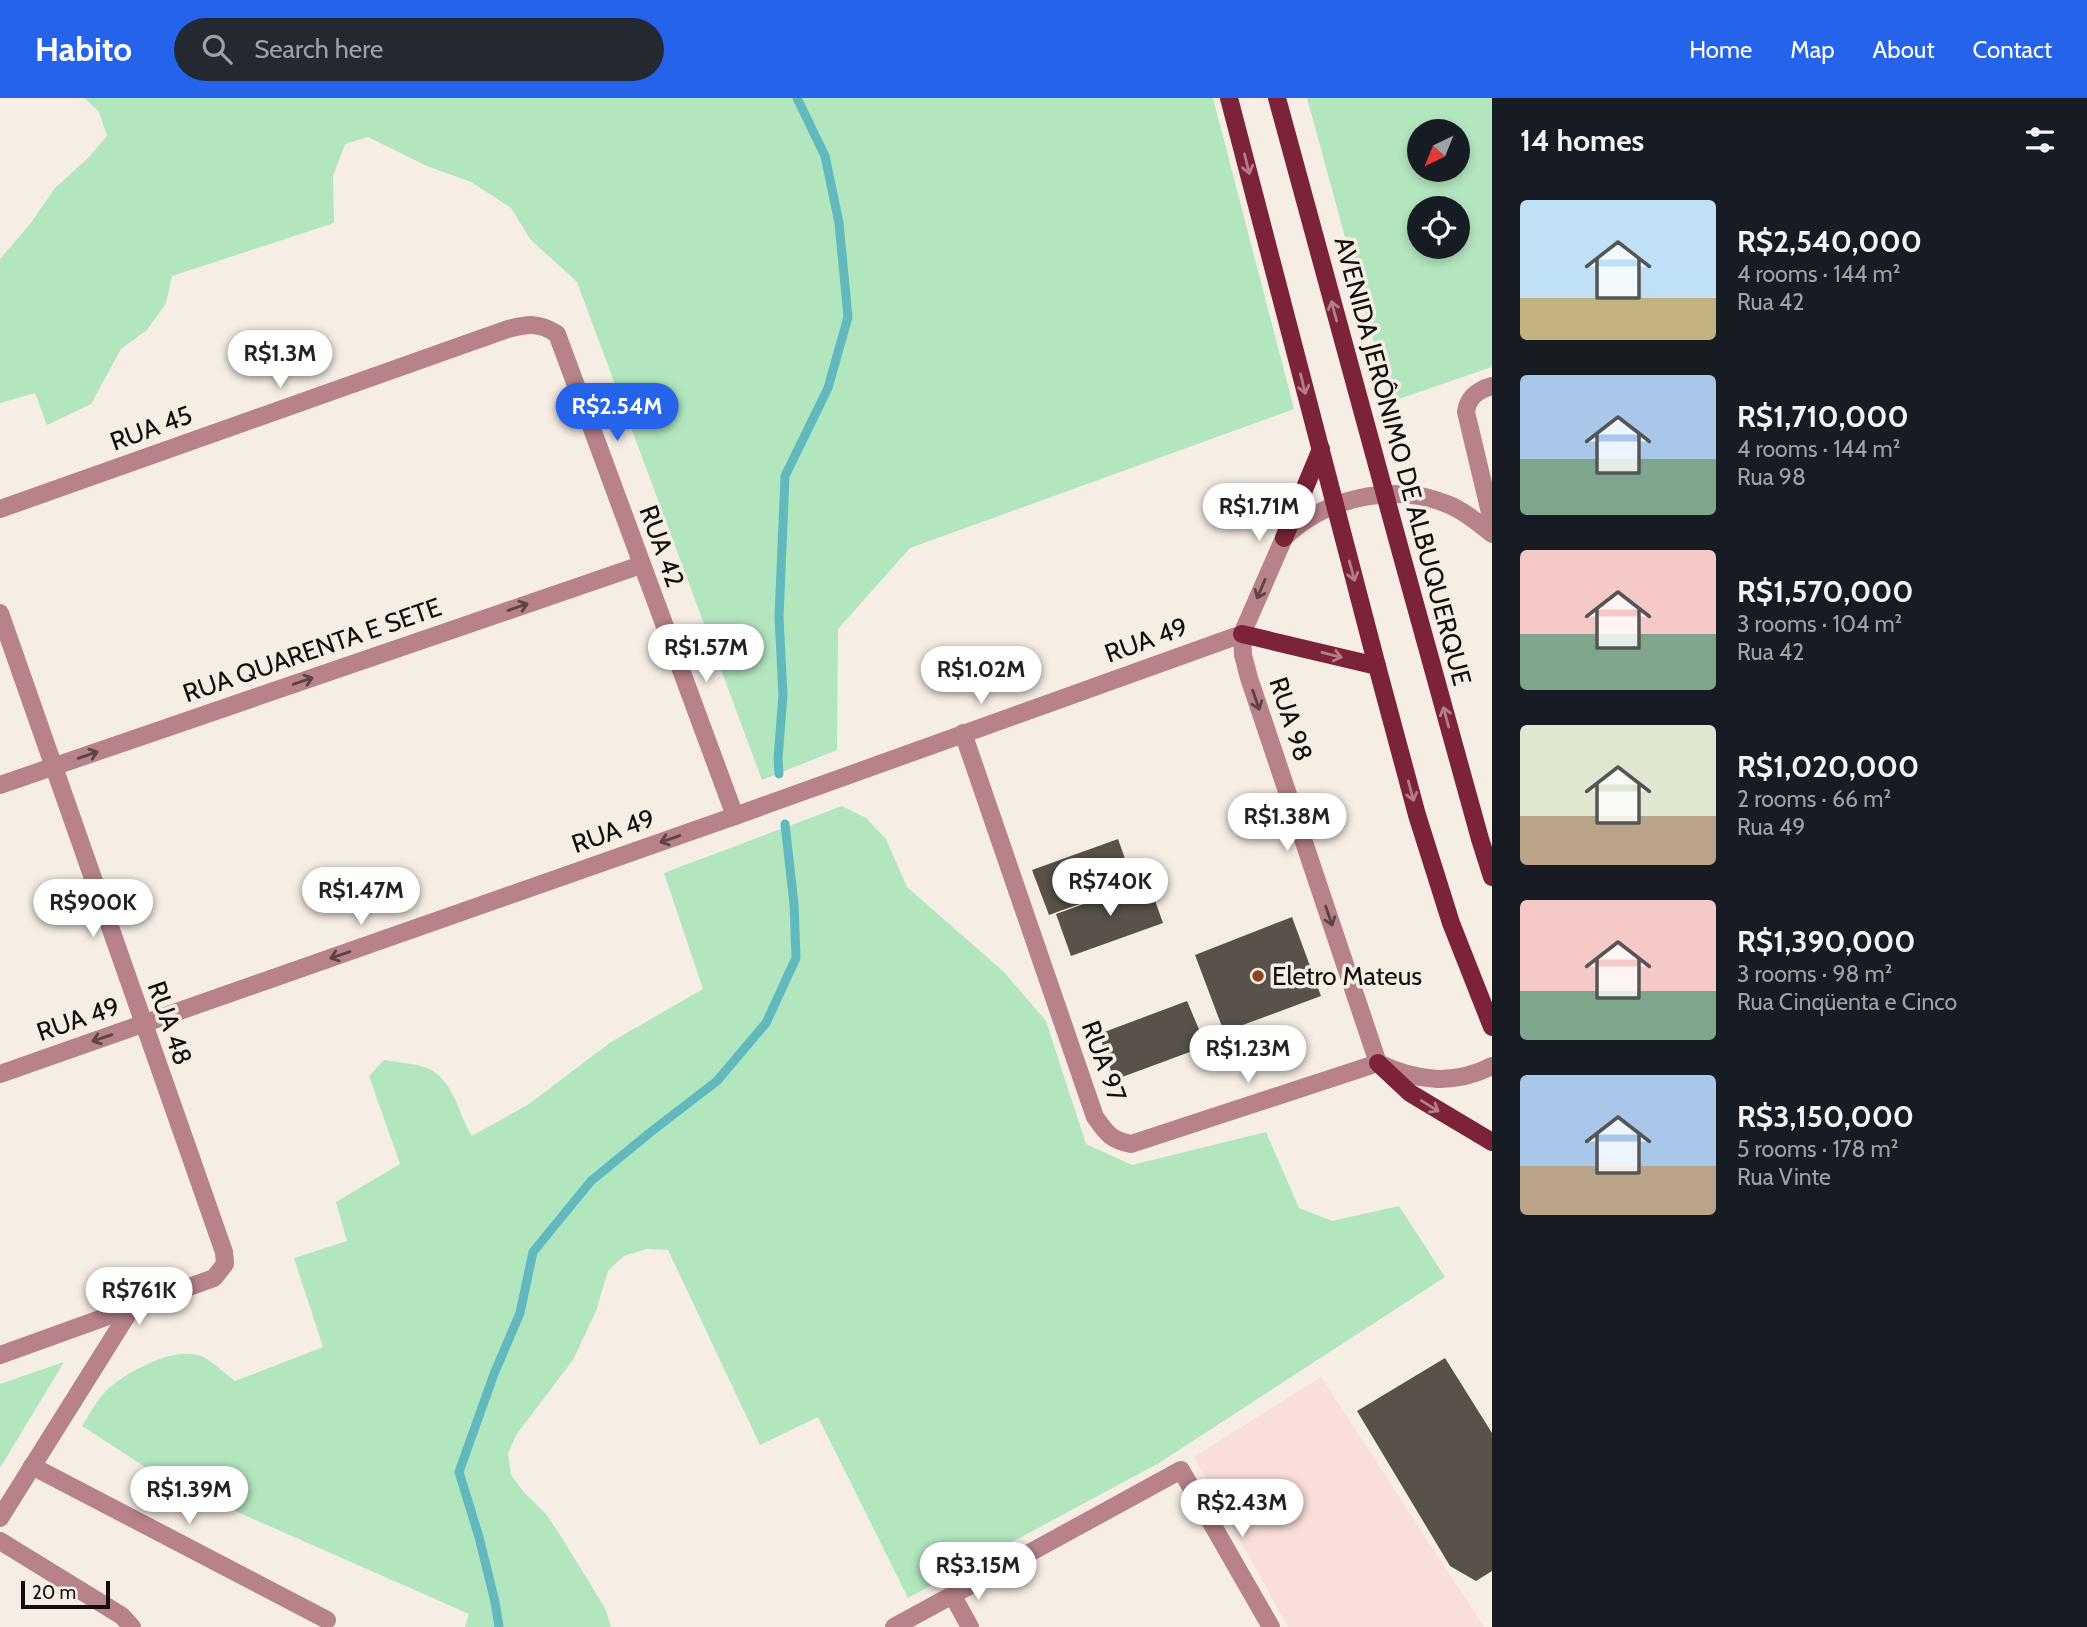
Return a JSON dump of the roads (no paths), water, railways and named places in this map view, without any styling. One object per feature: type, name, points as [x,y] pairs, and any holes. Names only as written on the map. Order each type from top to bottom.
[{"type":"main road","points":[[1230,98],[1417,815],[1451,923],[1492,1027]]},
{"type":"main road","name":"AVENIDA JERÔNIMO DE ALBUQUERQUE","points":[[1277,98],[1351,377],[1492,877]]},
{"type":"main road","points":[[1284,538],[1321,449]]},
{"type":"main road","points":[[1241,634],[1377,666]]},
{"type":"main road","points":[[1378,1063],[1410,1093],[1492,1142]]},
{"type":"street","name":"RUA 45","points":[[0,509],[508,329],[527,324],[546,327],[557,334]]},
{"type":"street","name":"RUA 42","points":[[557,334],[735,816]]},
{"type":"street","points":[[1492,386],[1473,396],[1467,403],[1466,412],[1492,521]]},
{"type":"street","points":[[1241,634],[1284,538],[1311,516],[1335,505],[1385,494],[1413,496],[1448,504],[1492,534]]},
{"type":"street","name":"RUA QUARENTA E SETE","points":[[0,785],[641,565]]},
{"type":"street","name":"RUA 48","points":[[0,613],[224,1252],[225,1264],[214,1278],[131,1309]]},
{"type":"street","name":"RUA 49","points":[[0,1074],[735,816],[1241,634]]},
{"type":"street","name":"RUA 98","points":[[1241,634],[1249,678],[1378,1063]]},
{"type":"street","name":"RUA 97","points":[[963,733],[1095,1117],[1106,1133],[1116,1141],[1131,1144],[1378,1063]]},
{"type":"street","points":[[1378,1063],[1409,1076],[1439,1080],[1458,1079],[1492,1066]]},
{"type":"street","points":[[0,1355],[131,1309]]},
{"type":"street","points":[[0,1518],[131,1309]]},
{"type":"street","points":[[32,1466],[327,1619]]},
{"type":"street","points":[[894,1627],[1181,1470],[1271,1627]]},
{"type":"street","points":[[0,1541],[122,1616],[132,1627]]},
{"type":"street","points":[[953,1596],[970,1627]]},
{"type":"waterway","points":[[779,774],[783,695],[779,617],[785,476],[828,388],[848,317],[839,223],[825,156],[797,98]]},
{"type":"waterway","points":[[499,1627],[479,1537],[459,1472],[494,1374],[520,1313],[533,1252],[591,1181],[717,1081],[766,1023],[796,958],[794,904],[785,824]]},
{"type":"place","name":"Eletro Mateus","points":[[1258,976]]}]
